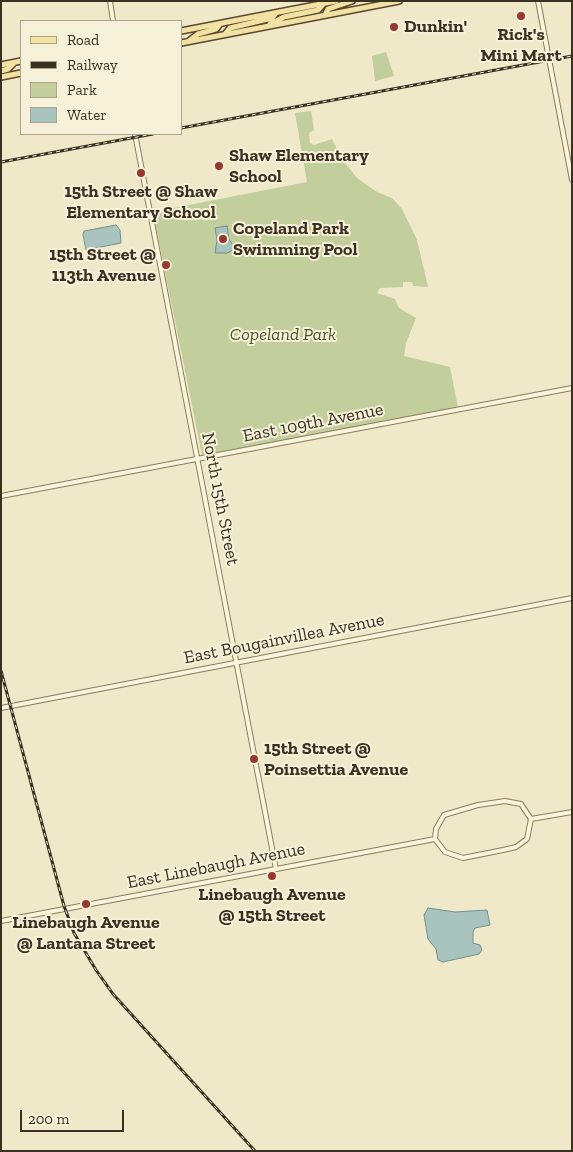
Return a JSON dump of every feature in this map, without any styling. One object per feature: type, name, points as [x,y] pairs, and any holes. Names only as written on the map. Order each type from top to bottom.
[{"type":"main road","points":[[182,31],[336,1]]},
{"type":"main road","points":[[325,15],[328,10],[352,1]]},
{"type":"main road","points":[[182,43],[399,1]]},
{"type":"main road","points":[[268,26],[284,17],[318,10],[324,3]]},
{"type":"main road","points":[[225,34],[230,28],[272,18],[276,13]]},
{"type":"main road","points":[[189,41],[198,34],[216,29],[221,24]]},
{"type":"main road","points":[[1,65],[20,61]]},
{"type":"main road","points":[[1,71],[8,69],[14,63]]},
{"type":"main road","points":[[1,77],[20,72]]},
{"type":"street","points":[[110,1],[114,20]]},
{"type":"street","points":[[538,1],[572,180]]},
{"type":"street","name":"North 15th Street","points":[[135,135],[276,869]]},
{"type":"street","name":"East 109th Avenue","points":[[1,496],[572,388]]},
{"type":"street","name":"East Bougainvillea Avenue","points":[[1,708],[572,598]]},
{"type":"street","points":[[505,801],[521,804],[531,819],[527,839],[516,848],[462,858],[445,852],[435,839],[436,829],[444,815],[478,805],[505,801]]},
{"type":"street","points":[[531,819],[572,812]]},
{"type":"street","name":"East Linebaugh Avenue","points":[[1,921],[435,839]]},
{"type":"green space","points":[[386,52],[394,76],[375,81],[372,56]]},
{"type":"green space","name":"Copeland Park","points":[[311,111],[314,130],[309,133],[310,143],[314,145],[332,139],[341,158],[357,178],[377,192],[392,198],[402,209],[417,240],[428,287],[413,286],[412,282],[403,282],[403,287],[380,288],[377,293],[395,299],[399,308],[416,318],[406,343],[404,356],[450,367],[458,408],[202,455],[153,212],[307,182],[295,113]]},
{"type":"water","points":[[116,225],[120,230],[121,243],[86,250],[84,231]]},
{"type":"water","name":"Copeland Park Swimming Pool","points":[[227,226],[229,239],[235,249],[227,253],[215,253],[217,240],[215,228]]},
{"type":"water","points":[[428,908],[455,912],[487,910],[490,925],[475,928],[473,932],[473,943],[480,945],[482,950],[479,954],[443,962],[438,960],[436,949],[428,939],[424,915]]},
{"type":"railway","points":[[182,128],[572,56]]},
{"type":"railway","points":[[1,162],[148,135]]},
{"type":"railway","points":[[1,671],[64,906],[74,933],[113,994],[255,1151]]},
{"type":"place","name":"Rick's Mini Mart","points":[[521,16]]},
{"type":"place","name":"Dunkin'","points":[[394,27]]},
{"type":"place","name":"Shaw Elementary School","points":[[219,166]]},
{"type":"place","name":"15th Street @ Shaw Elementary School","points":[[141,173]]},
{"type":"place","name":"Copeland Park Swimming Pool","points":[[223,239]]},
{"type":"place","name":"15th Street @ 113th Avenue","points":[[166,265]]},
{"type":"place","name":"15th Street @ Poinsettia Avenue","points":[[254,759]]},
{"type":"place","name":"Linebaugh Avenue @ 15th Street","points":[[272,876]]},
{"type":"place","name":"Linebaugh Avenue @ Lantana Street","points":[[86,904]]}]
